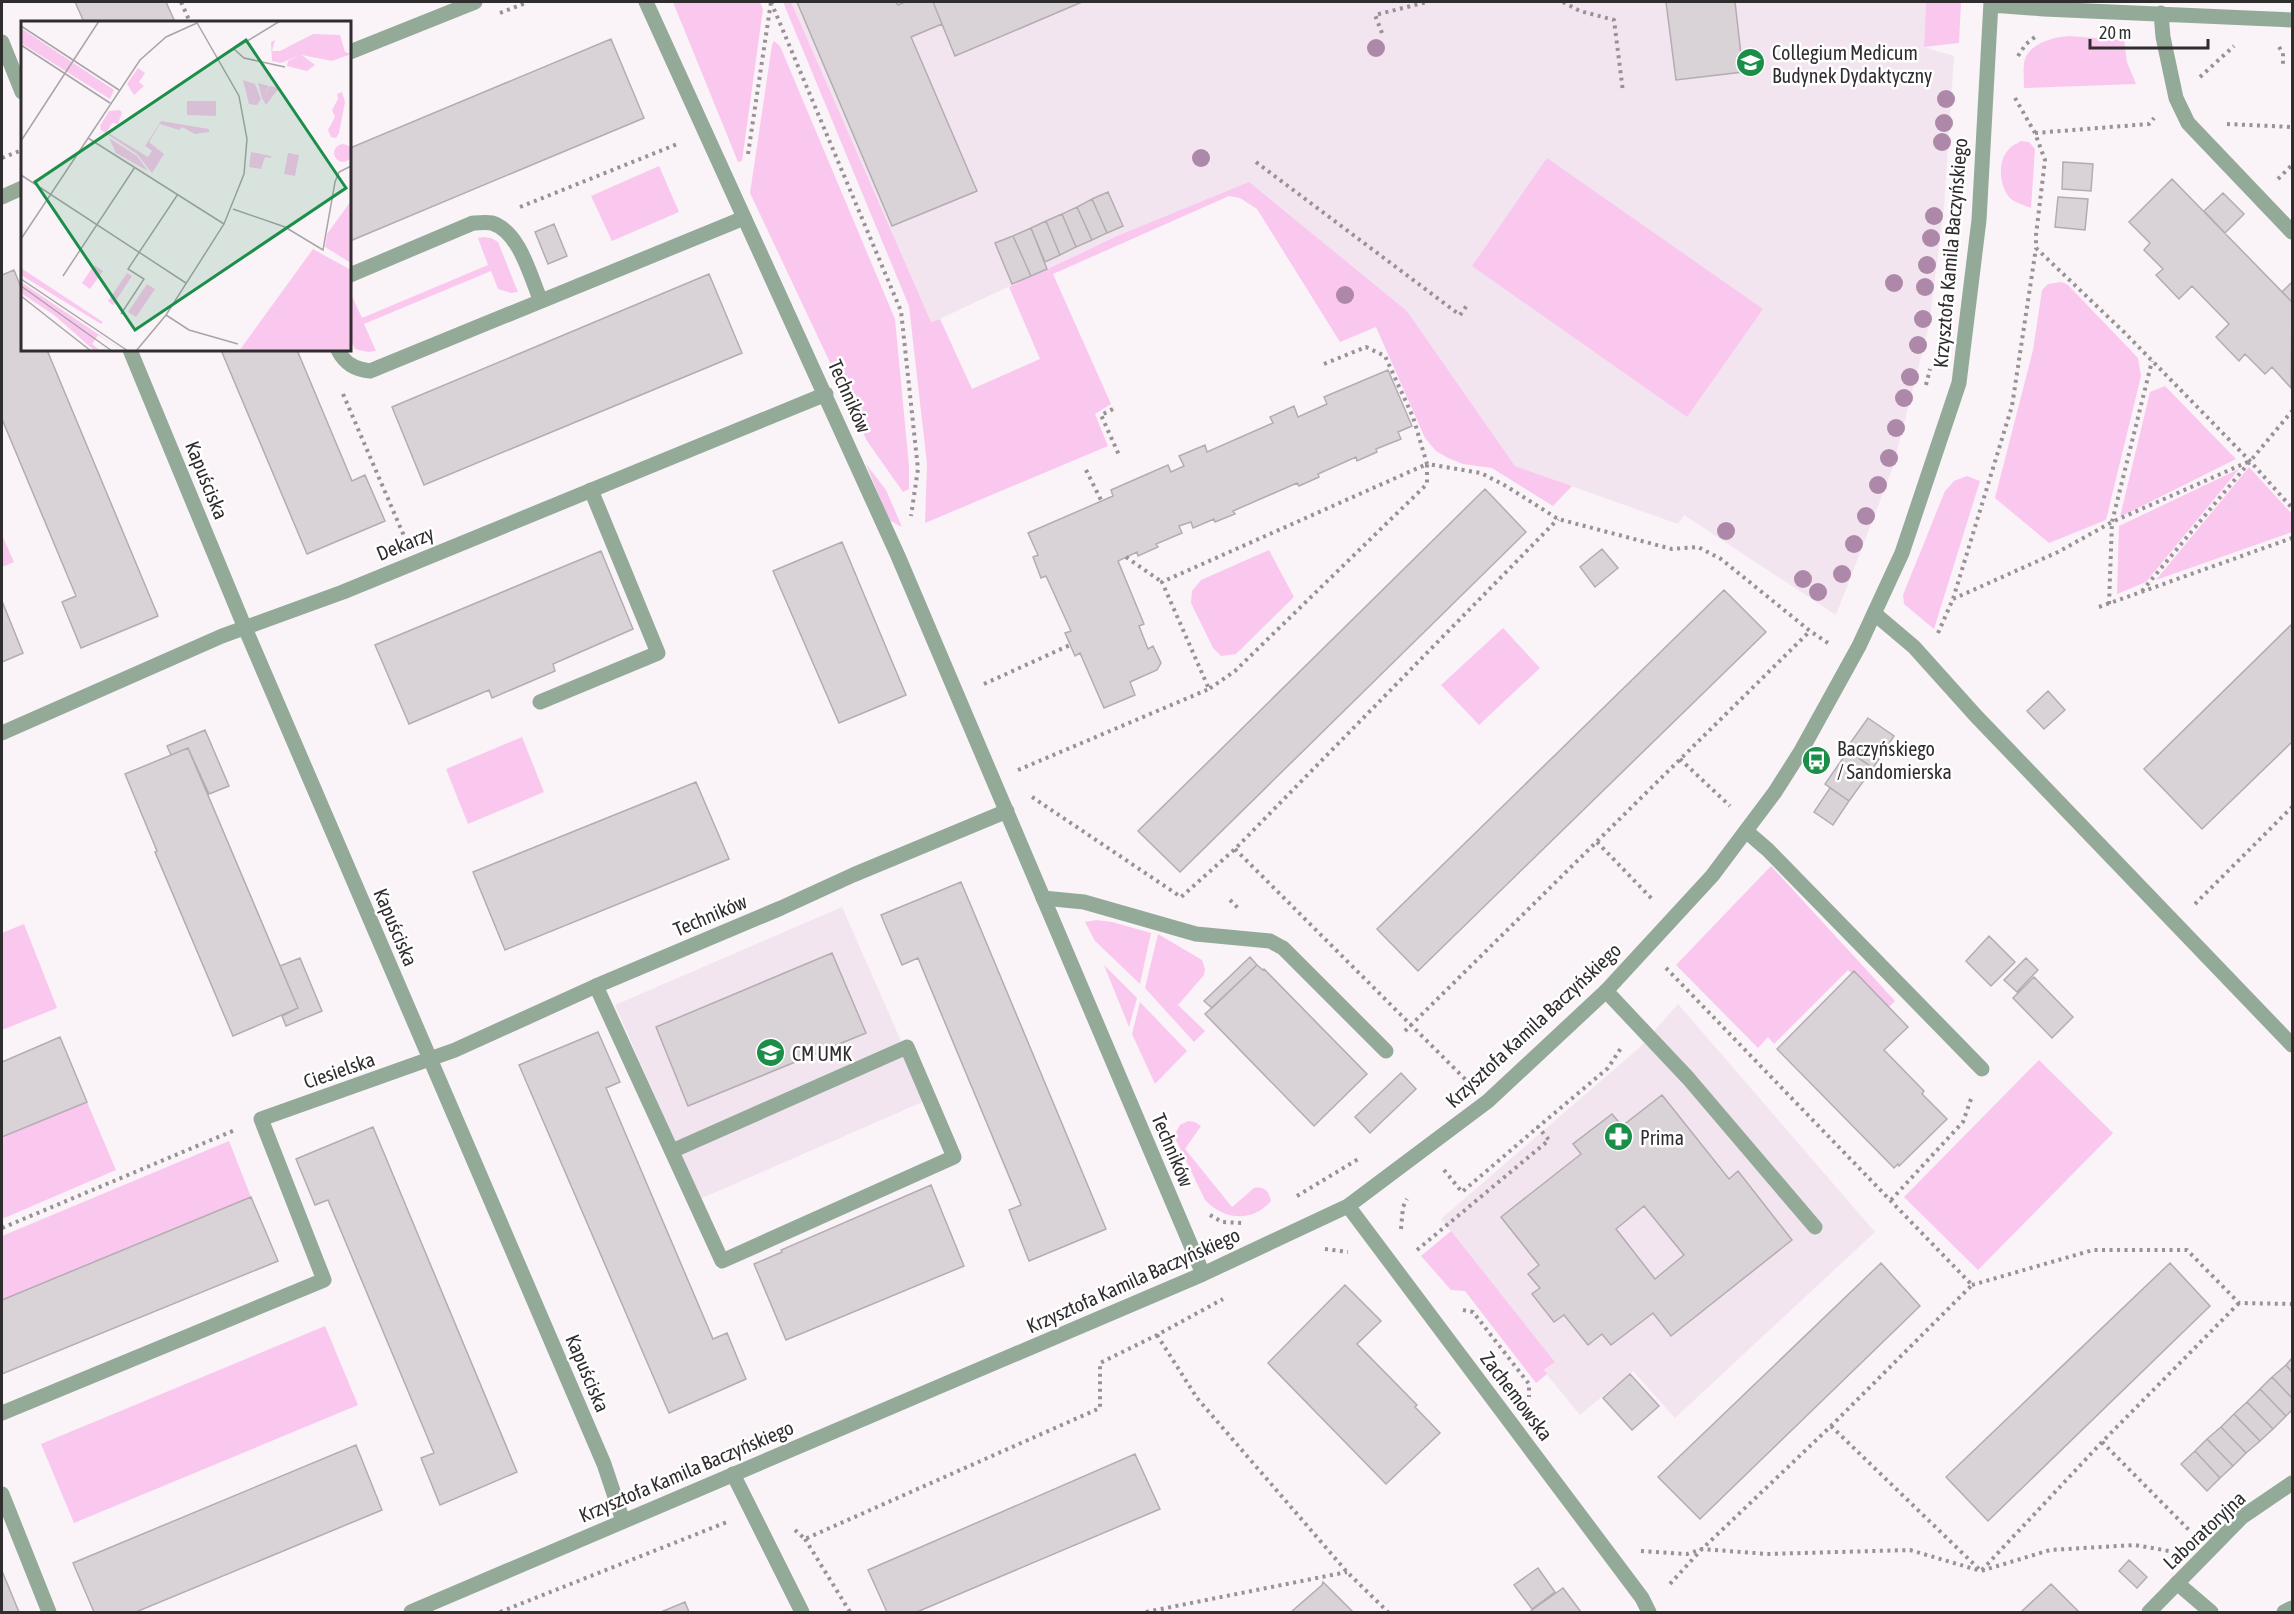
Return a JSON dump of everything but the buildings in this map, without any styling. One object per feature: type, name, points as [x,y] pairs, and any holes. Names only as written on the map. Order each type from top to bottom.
[{"type":"street","points":[[351,52],[475,2]]},
{"type":"street","name":"Techników","points":[[646,2],[898,556],[1203,1274]]},
{"type":"street","points":[[1991,3],[2044,9],[2292,20]]},
{"type":"street","name":"Krzysztofa Kamila Baczyńskiego","points":[[411,1612],[1203,1274],[1348,1206],[1488,1101],[1606,991],[1712,876],[1801,751],[1875,614],[1902,553],[1959,383],[1979,220],[1991,3]]},
{"type":"street","points":[[2162,13],[2163,37],[2176,98],[2188,123],[2292,232]]},
{"type":"street","points":[[2,42],[21,90]]},
{"type":"street","points":[[2,197],[21,189]]},
{"type":"street","points":[[338,351],[341,357],[355,369],[370,371],[744,218]]},
{"type":"street","points":[[351,275],[473,223],[491,223],[505,230],[515,239],[541,301]]},
{"type":"street","name":"Kapuściska","points":[[130,351],[245,628],[604,1464],[623,1521]]},
{"type":"street","name":"Dekarzy","points":[[2,733],[245,628],[343,592],[826,394]]},
{"type":"street","points":[[540,702],[658,653],[591,490]]},
{"type":"street","points":[[1875,614],[1914,647],[1976,716],[2292,1046]]},
{"type":"street","name":"Techników","points":[[431,1059],[843,879],[1007,811]]},
{"type":"street","points":[[1746,831],[1768,850],[1982,1069]]},
{"type":"street","points":[[1043,897],[1084,902],[1216,938],[1255,938],[1270,941],[1283,948],[1386,1051]]},
{"type":"street","points":[[596,986],[722,1261],[954,1157],[907,1047],[672,1151]]},
{"type":"street","points":[[1606,991],[1688,1078],[1815,1227]]},
{"type":"street","name":"Ciesielska","points":[[261,1119],[431,1059]]},
{"type":"street","points":[[2,1413],[324,1280],[261,1119]]},
{"type":"street","name":"Zachemowska","points":[[1348,1206],[1642,1598],[1649,1612]]},
{"type":"street","points":[[733,1474],[802,1612]]},
{"type":"street","name":"Laboratoryjna","points":[[2149,1612],[2242,1517],[2292,1483]]},
{"type":"street","points":[[2,1494],[49,1612]]},
{"type":"street","points":[[2177,1583],[2211,1612]]},
{"type":"street","points":[[2284,1612],[2292,1608]]},
{"type":"path","points":[[181,2],[190,21]]},
{"type":"path","points":[[746,164],[771,2]]},
{"type":"path","points":[[771,2],[901,311],[918,469],[911,520]]},
{"type":"path","points":[[1382,33],[1375,15],[1427,2]]},
{"type":"path","points":[[1563,2],[1580,11],[1614,20],[1623,92]]},
{"type":"path","points":[[2016,59],[2026,44],[2042,32],[2044,9]]},
{"type":"path","points":[[2035,133],[2149,124],[2239,42]]},
{"type":"path","points":[[2014,95],[2035,133],[2045,160],[2036,248],[2013,406],[1953,599],[2058,552],[2112,522],[2250,460]]},
{"type":"path","points":[[2,158],[21,150]]},
{"type":"path","points":[[1256,162],[1460,315],[1468,304]]},
{"type":"path","points":[[2036,248],[2077,285],[2250,460],[2292,508]]},
{"type":"path","points":[[1017,771],[1209,689],[1235,671],[1427,484],[1427,464],[1413,417],[1385,356],[1366,347],[1324,364]]},
{"type":"path","points":[[1924,391],[1932,357]]},
{"type":"path","points":[[2109,604],[2112,522],[2152,362]]},
{"type":"path","points":[[341,389],[415,562]]},
{"type":"path","points":[[1113,409],[1101,415],[1119,455]]},
{"type":"path","points":[[2142,591],[2292,411]]},
{"type":"path","points":[[1162,582],[1427,464],[1481,472],[1558,519],[1672,549],[1698,547],[1720,559],[1810,631],[1830,644],[1835,634]]},
{"type":"path","points":[[1086,470],[1101,500]]},
{"type":"path","points":[[1024,792],[1181,897],[1235,849],[1558,519]]},
{"type":"path","points":[[2099,607],[2292,538]]},
{"type":"path","points":[[1126,557],[1162,582],[1209,689]]},
{"type":"path","points":[[1412,1024],[1810,631]]},
{"type":"path","points":[[980,686],[1070,645]]},
{"type":"path","points":[[1680,759],[1733,809],[1739,800]]},
{"type":"path","points":[[2176,923],[2292,807]]},
{"type":"path","points":[[1597,842],[1655,903]]},
{"type":"path","points":[[1235,849],[1468,1082]]},
{"type":"path","points":[[1230,900],[1239,910]]},
{"type":"path","points":[[1663,966],[1972,1286]]},
{"type":"path","points":[[1891,1200],[1963,1122],[1982,1069]]},
{"type":"path","points":[[1459,1089],[1476,1075]]},
{"type":"path","points":[[2,1228],[261,1119]]},
{"type":"path","points":[[1441,1166],[1462,1192],[1538,1127]]},
{"type":"path","points":[[1289,1201],[1365,1155]]},
{"type":"path","points":[[1403,1237],[1400,1227],[1403,1208],[1408,1198]]},
{"type":"path","points":[[1207,1214],[1222,1221],[1241,1223],[1252,1219]]},
{"type":"path","points":[[1664,1591],[1702,1549],[1831,1426],[1972,1286],[2093,1250],[2187,1250],[2240,1303],[2292,1304]]},
{"type":"path","points":[[1981,1571],[2102,1442],[2240,1303]]},
{"type":"path","points":[[1157,1335],[1197,1398],[1347,1572],[1388,1612]]},
{"type":"path","points":[[1831,1426],[1981,1571]]},
{"type":"path","points":[[2102,1442],[2206,1554]]},
{"type":"path","points":[[805,1539],[850,1612]]},
{"type":"path","points":[[1634,1551],[1687,1554],[1702,1549],[1767,1554],[1910,1550],[1981,1571],[2050,1550],[2135,1545],[2206,1554]]},
{"type":"path","points":[[1146,1612],[1347,1572]]},
{"type":"shaded area","points":[[673,2],[760,2],[763,9],[742,161],[738,162]]},
{"type":"shaded area","points":[[783,2],[791,2],[931,322],[940,319],[972,389],[1040,359],[1009,287],[1117,236],[1249,182],[1407,311],[1515,466],[1572,486],[1553,506],[1492,468],[1463,464],[1436,451],[1425,438],[1376,327],[1340,342],[1257,209],[1240,198],[1229,196],[1053,274],[1111,404],[1095,414],[1108,446],[925,523],[927,464],[909,306]]},
{"type":"shaded area","points":[[791,2],[1926,2],[1924,47],[1954,56],[1944,207],[1929,325],[1893,467],[1836,615],[1684,515],[1678,524],[1515,466],[1407,311],[1249,183],[1117,236],[931,323]]},
{"type":"shaded area","points":[[1926,2],[1961,2],[1959,43],[1924,47]]},
{"type":"shaded area","points":[[2069,36],[2124,40],[2127,62],[2136,84],[2024,88],[2024,64],[2030,51],[2048,40]]},
{"type":"shaded area","points":[[774,41],[780,46],[895,319],[909,466],[909,489],[903,492],[867,441],[750,193]]},
{"type":"shaded area","points":[[2021,141],[2029,142],[2035,149],[2031,208],[2010,198],[2006,193],[2001,174],[2005,154]]},
{"type":"shaded area","points":[[1547,158],[1763,309],[1687,417],[1472,266]]},
{"type":"shaded area","points":[[659,166],[679,212],[612,241],[591,196]]},
{"type":"shaded area","points":[[478,238],[491,238],[498,242],[518,292],[511,293],[498,289],[491,271],[364,324],[376,351],[355,349],[351,339],[351,294],[362,318],[488,265]]},
{"type":"shaded area","points":[[2062,282],[2068,285],[2138,358],[2141,376],[2106,520],[2049,543],[1995,498],[2033,350],[2042,290],[2048,284]]},
{"type":"shaded area","points":[[2165,386],[2236,459],[2120,517],[2150,392]]},
{"type":"shaded area","points":[[866,464],[886,490],[902,527],[889,520]]},
{"type":"shaded area","points":[[2249,467],[2292,514],[2292,532],[2156,580]]},
{"type":"shaded area","points":[[2239,469],[2146,582],[2117,594],[2119,526]]},
{"type":"shaded area","points":[[1967,476],[1980,481],[1934,629],[1904,604],[1903,595],[1945,491],[1954,481]]},
{"type":"shaded area","points":[[2,535],[14,562],[2,567]]},
{"type":"shaded area","points":[[1269,550],[1294,597],[1236,654],[1221,656],[1213,648],[1191,603],[1192,591],[1201,580]]},
{"type":"shaded area","points":[[1503,628],[1540,668],[1479,725],[1441,685]]},
{"type":"shaded area","points":[[522,737],[544,792],[468,824],[446,769]]},
{"type":"shaded area","points":[[1771,866],[1895,1001],[1887,1009],[1848,970],[1774,1044],[1768,1037],[1758,1048],[1676,965]]},
{"type":"shaded area","name":"CM UMK","points":[[842,907],[927,1100],[700,1199],[615,1005]]},
{"type":"shaded area","points":[[1096,920],[1151,933],[1140,984],[1095,941],[1085,922]]},
{"type":"shaded area","points":[[24,924],[57,1008],[2,1030],[2,933]]},
{"type":"shaded area","points":[[1158,934],[1202,960],[1205,969],[1204,975],[1178,1005],[1205,1031],[1194,1042],[1145,988]]},
{"type":"shaded area","points":[[1104,965],[1137,998],[1129,1027]]},
{"type":"shaded area","points":[[1140,1002],[1187,1051],[1155,1084],[1132,1034]]},
{"type":"shaded area","points":[[1678,1004],[1875,1232],[1675,1418],[1633,1371],[1580,1415],[1544,1371],[1555,1362],[1441,1219],[1639,1048]]},
{"type":"shaded area","points":[[2039,1060],[2113,1133],[1978,1270],[1904,1197]]},
{"type":"shaded area","points":[[87,1102],[116,1170],[2,1219],[2,1137]]},
{"type":"shaded area","points":[[1188,1121],[1201,1126],[1185,1149],[1232,1207],[1254,1188],[1266,1190],[1271,1201],[1255,1213],[1238,1216],[1221,1212],[1205,1200],[1174,1136],[1180,1125]]},
{"type":"shaded area","points":[[229,1141],[251,1197],[2,1300],[2,1236]]},
{"type":"shaded area","points":[[1451,1231],[1555,1362],[1544,1370],[1547,1374],[1536,1383],[1465,1291],[1451,1290],[1421,1256]]},
{"type":"shaded area","points":[[325,1326],[358,1405],[74,1523],[41,1444]]},
{"type":"place","name":"Collegium Medicum Budynek Dydaktyczny","points":[[1751,63]]},
{"type":"place","name":"Baczyńskiego / Sandomierska","points":[[1816,760]]},
{"type":"place","name":"CM UMK","points":[[771,1053]]},
{"type":"place","name":"Prima","points":[[1619,1137]]}]
